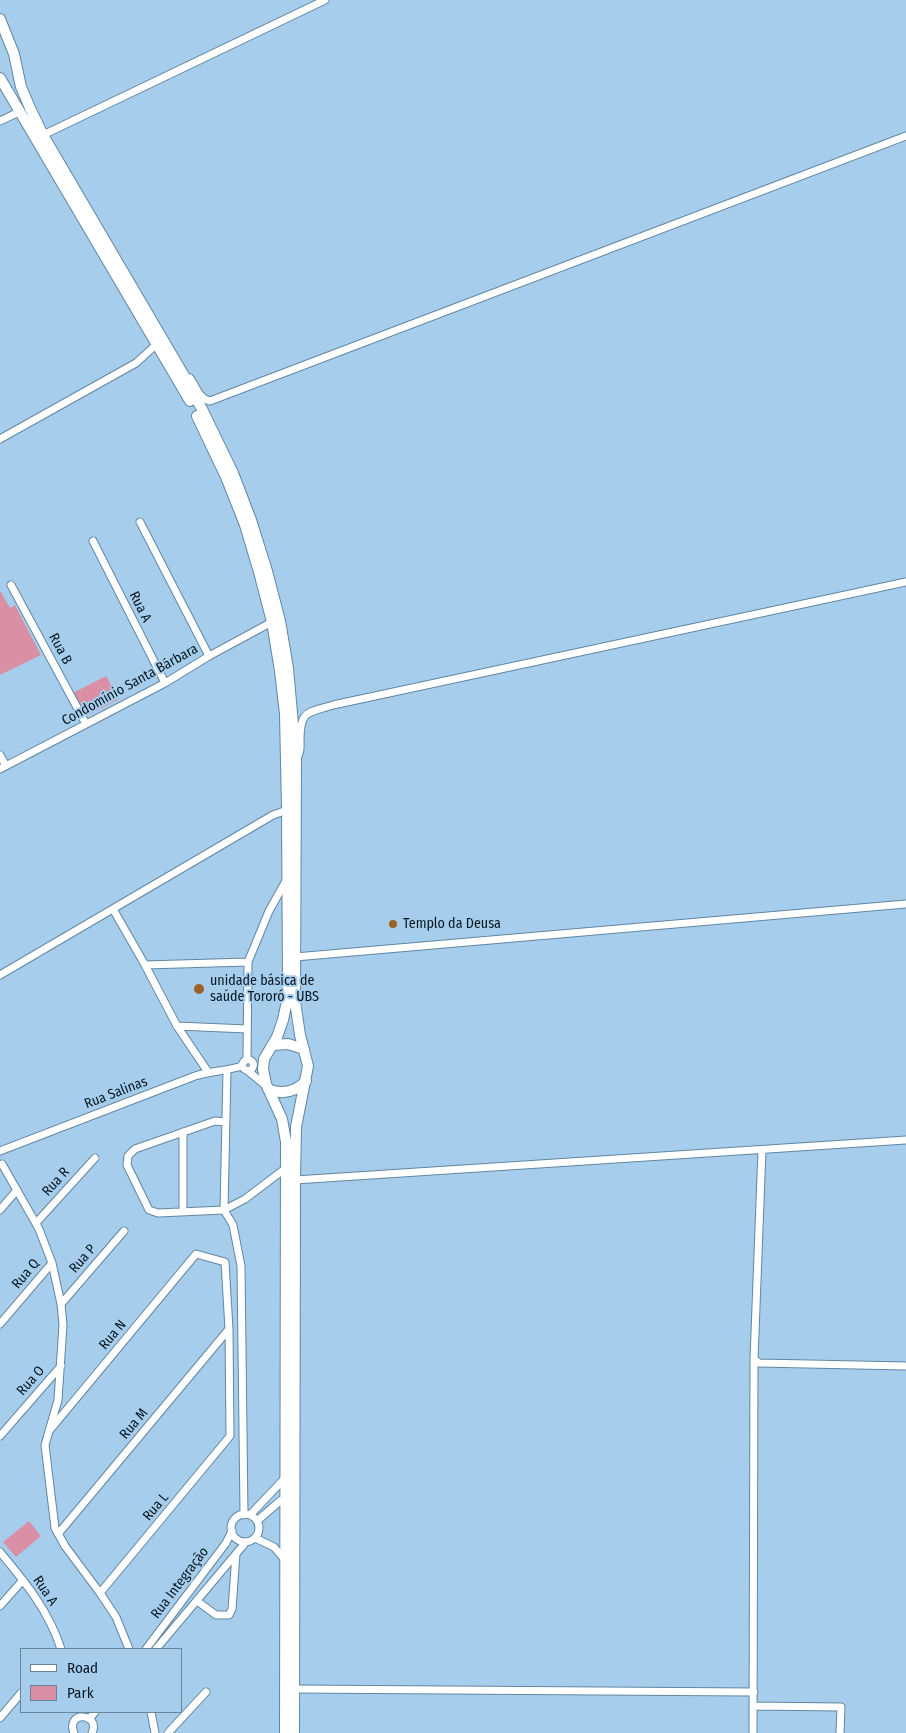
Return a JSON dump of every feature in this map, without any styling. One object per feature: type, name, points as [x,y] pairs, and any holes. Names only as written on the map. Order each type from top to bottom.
[{"type":"main road","points":[[0,19],[14,54],[21,86],[44,135],[183,374],[232,473],[251,520],[280,621],[288,668],[296,758],[296,1009],[308,1066],[296,1127],[294,1180],[294,1733]]},
{"type":"main road","points":[[0,78],[193,406],[226,477],[245,525],[272,622],[285,714],[288,876],[287,1001],[283,1020],[262,1069],[264,1079],[283,1124],[286,1142],[285,1733]]},
{"type":"main road","points":[[270,1049],[288,1044],[304,1049]]},
{"type":"main road","points":[[268,1089],[288,1092],[298,1088],[306,1081]]},
{"type":"street","points":[[44,135],[325,0]]},
{"type":"street","points":[[0,121],[19,112]]},
{"type":"street","points":[[183,374],[192,380],[201,397],[210,401],[906,136]]},
{"type":"street","points":[[0,439],[136,363],[157,344]]},
{"type":"street","points":[[140,522],[209,656]]},
{"type":"street","name":"Rua A","points":[[93,541],[165,683]]},
{"type":"street","points":[[296,758],[300,754],[300,725],[302,718],[310,712],[333,704],[906,582]]},
{"type":"street","name":"Rua B","points":[[11,585],[86,724]]},
{"type":"street","name":"Condomínio Santa Bárbara","points":[[3,768],[165,683],[209,656],[272,622]]},
{"type":"street","points":[[0,755],[3,768]]},
{"type":"street","points":[[0,975],[273,815],[287,810]]},
{"type":"street","points":[[268,1089],[247,1064],[248,962],[269,911],[288,876]]},
{"type":"street","points":[[295,957],[906,904]]},
{"type":"street","points":[[113,909],[177,1026],[208,1072]]},
{"type":"street","points":[[145,965],[248,962]]},
{"type":"street","points":[[177,1026],[247,1029]]},
{"type":"street","name":"Rua Salinas","points":[[0,1151],[208,1072],[227,1071],[247,1064],[270,1049]]},
{"type":"street","points":[[227,1071],[224,1210],[233,1225],[241,1266],[247,1515]]},
{"type":"street","points":[[226,1122],[215,1121],[183,1132],[135,1150],[128,1156],[127,1165],[149,1210],[158,1213],[224,1210],[245,1199],[286,1168]]},
{"type":"street","points":[[183,1132],[183,1212]]},
{"type":"street","points":[[294,1180],[906,1140]]},
{"type":"street","points":[[752,1733],[754,1692],[754,1358],[762,1150]]},
{"type":"street","name":"Rua R","points":[[36,1223],[95,1158]]},
{"type":"street","points":[[2,1164],[36,1223],[52,1263],[61,1304],[63,1325],[58,1400],[45,1445],[55,1528],[65,1546],[116,1617],[129,1648]]},
{"type":"street","points":[[0,1210],[17,1190]]},
{"type":"street","name":"Rua P","points":[[61,1304],[124,1231]]},
{"type":"street","name":"Rua N","points":[[49,1431],[196,1254],[225,1262],[229,1330]]},
{"type":"street","name":"Rua Q","points":[[0,1324],[52,1263]]},
{"type":"street","name":"Rua L","points":[[100,1593],[230,1436],[229,1330]]},
{"type":"street","name":"Rua M","points":[[58,1534],[229,1330]]},
{"type":"street","points":[[754,1358],[760,1364],[906,1366]]},
{"type":"street","name":"Rua O","points":[[0,1436],[61,1366]]},
{"type":"street","points":[[247,1515],[257,1521],[259,1530],[255,1538],[246,1542],[237,1539],[232,1531],[233,1522],[236,1518],[247,1515],[286,1476]]},
{"type":"street","points":[[257,1521],[286,1498]]},
{"type":"street","name":"Rua Integração","points":[[147,1648],[226,1543],[232,1531]]},
{"type":"street","points":[[255,1538],[274,1548],[286,1561]]},
{"type":"street","name":"Rua Integração","points":[[157,1648],[246,1542]]},
{"type":"street","name":"Rua A","points":[[0,1552],[37,1598],[51,1622],[60,1648]]},
{"type":"street","points":[[197,1601],[216,1615],[229,1616],[232,1609],[236,1554]]},
{"type":"street","points":[[207,1568],[217,1576]]},
{"type":"street","points":[[0,1606],[23,1580]]},
{"type":"street","points":[[294,1689],[754,1692]]},
{"type":"street","points":[[168,1733],[206,1692]]},
{"type":"street","points":[[0,1718],[20,1694]]},
{"type":"street","points":[[753,1706],[840,1707],[840,1733]]},
{"type":"street","points":[[89,1719],[94,1713]]},
{"type":"street","points":[[151,1713],[155,1733]]},
{"type":"street","points":[[74,1733],[72,1727],[76,1715],[89,1719],[93,1726],[92,1733]]},
{"type":"green space","points":[[0,592],[10,608],[15,605],[41,655],[0,675]]},
{"type":"green space","points":[[106,676],[119,699],[84,717],[71,694]]},
{"type":"green space","points":[[29,1521],[41,1536],[16,1557],[3,1542]]},
{"type":"place","name":"Templo da Deusa","points":[[393,924]]},
{"type":"place","name":"unidade básica de saúde Tororó - UBS","points":[[199,989]]}]
